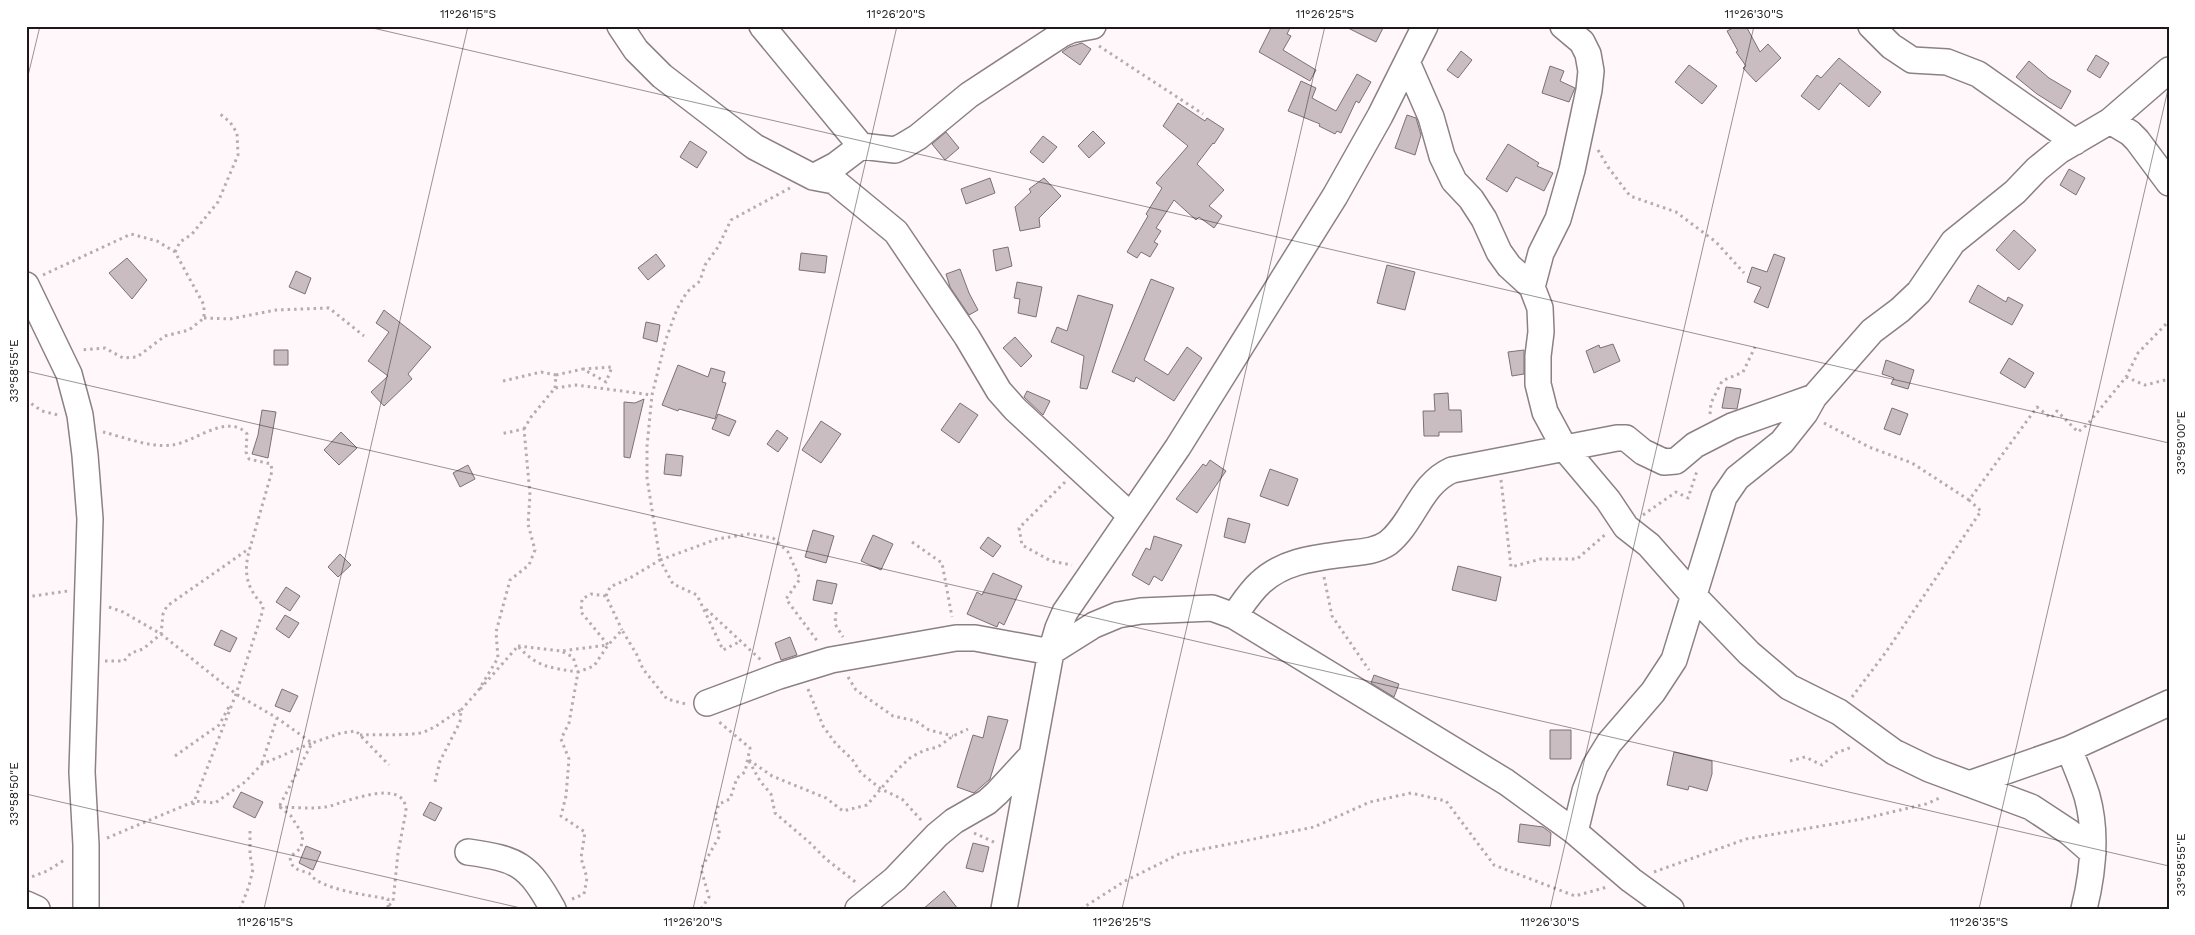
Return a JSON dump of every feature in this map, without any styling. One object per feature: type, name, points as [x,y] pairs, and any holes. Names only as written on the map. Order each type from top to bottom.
[{"type":"street","points":[[620,26],[636,50],[675,87],[755,147],[812,177],[826,178],[841,185],[896,232],[967,337],[999,390],[1015,410],[1130,515]]},
{"type":"street","points":[[762,26],[861,146],[895,150],[918,137],[969,95],[1082,28]]},
{"type":"street","points":[[1004,909],[1051,652],[1065,612],[1178,447],[1335,196],[1425,26]]},
{"type":"street","points":[[1532,287],[1541,253],[1558,219],[1572,170],[1589,90],[1591,71],[1588,54],[1582,42],[1563,26]]},
{"type":"street","points":[[1872,26],[1891,46],[1912,60],[1947,62],[1978,74],[2075,142]]},
{"type":"street","points":[[1407,62],[1431,116],[1442,156],[1454,181],[1471,199],[1484,219],[1499,252],[1509,266],[1532,287],[1540,308],[1541,332],[1538,356],[1538,384],[1545,412],[1565,449],[1608,500],[1626,527],[1649,545],[1693,595],[1774,675],[1789,687],[1839,712],[1894,752],[1929,769],[2031,807],[2069,832],[2093,853]]},
{"type":"street","points":[[1575,832],[1585,790],[1595,766],[1609,742],[1665,675],[1674,660],[1724,498],[1737,478],[1782,442],[1810,405],[1872,331],[1900,310],[1919,292],[1953,242],[2015,192],[2037,169],[2059,151],[2110,121],[2169,70]]},
{"type":"street","points":[[2110,121],[2130,133],[2137,140],[2169,183]]},
{"type":"street","points":[[812,177],[836,165],[861,146]]},
{"type":"street","points":[[31,282],[69,374],[80,416],[90,519],[82,772],[86,845],[86,909]]},
{"type":"street","points":[[1234,616],[1258,584],[1275,570],[1296,562],[1319,557],[1374,550],[1388,542],[1430,485],[1440,475],[1452,470],[1617,438],[1626,438],[1652,457],[1664,462],[1676,461],[1695,445],[1732,426],[1810,405]]},
{"type":"street","points":[[707,703],[788,673],[831,660],[956,638],[975,638],[1051,652],[1094,625],[1118,615],[1141,611],[1212,608],[1234,616],[1506,782],[1575,832],[1631,880],[1671,909]]},
{"type":"street","points":[[1969,784],[2069,748],[2169,703]]},
{"type":"street","points":[[2069,748],[2087,796],[2093,853],[2089,889],[2084,909]]},
{"type":"street","points":[[865,904],[895,879],[937,835],[998,793],[1006,781],[1032,755]]},
{"type":"street","points":[[468,852],[512,860],[526,869],[552,908]]},
{"type":"street","points":[[26,904],[37,909]]},
{"type":"path","points":[[1082,28],[1203,114]]},
{"type":"path","points":[[175,252],[180,242],[192,234],[218,202],[238,155],[237,133],[230,122],[219,113]]},
{"type":"path","points":[[1582,122],[1608,167],[1630,196],[1676,212],[1716,242],[1744,273]]},
{"type":"path","points":[[742,642],[723,650],[697,595],[673,584],[660,560],[647,478],[648,426],[652,395],[666,339],[677,310],[687,292],[700,281],[705,265],[718,247],[731,220],[812,177]]},
{"type":"path","points":[[31,282],[131,234],[157,240],[175,252],[204,305],[204,318]]},
{"type":"path","points":[[59,351],[105,348],[123,358],[137,357],[165,336],[189,330],[204,318],[230,319],[276,310],[329,308],[364,336]]},
{"type":"path","points":[[1969,500],[2037,407],[2051,418],[2057,411],[2078,432],[2087,425],[2126,377],[2138,353],[2169,321]]},
{"type":"path","points":[[502,382],[541,372],[556,375],[583,369],[612,367],[606,382],[583,369]]},
{"type":"path","points":[[478,691],[498,658],[496,632],[510,580],[529,565],[535,550],[528,524],[530,496],[524,430],[537,409],[555,388],[556,375]]},
{"type":"path","points":[[2126,377],[2145,385],[2169,379]]},
{"type":"path","points":[[555,388],[576,385],[652,395]]},
{"type":"path","points":[[26,400],[50,414],[69,417],[80,416],[98,431],[152,444],[172,445],[222,427],[238,427],[247,434],[246,452],[249,459],[272,464],[272,471],[246,560],[248,586],[263,605],[263,610],[236,694],[192,807]]},
{"type":"path","points":[[1810,405],[1869,447],[1912,463],[1969,500],[1982,511],[1886,652],[1839,712]]},
{"type":"path","points":[[500,434],[524,430]]},
{"type":"path","points":[[1499,461],[1511,567]]},
{"type":"path","points":[[1078,469],[1019,528],[1022,545],[1051,561],[1094,569]]},
{"type":"path","points":[[701,909],[709,897],[701,869],[720,835],[715,816],[719,804],[730,799],[737,778],[745,772],[750,748],[709,713],[707,703],[694,706],[667,699],[643,669],[622,630],[606,596],[610,587],[630,578],[660,560],[717,539],[749,534],[773,538],[788,552],[800,579],[786,599],[831,660],[848,677],[856,690],[893,716],[916,721],[929,730],[953,736]]},
{"type":"path","points":[[912,542],[942,563],[952,616],[975,638]]},
{"type":"path","points":[[85,673],[92,662],[124,661],[131,653],[143,649],[161,634],[167,606],[250,548]]},
{"type":"path","points":[[1319,557],[1332,616],[1369,670]]},
{"type":"path","points":[[26,597],[88,586]]},
{"type":"path","points":[[606,596],[591,594],[582,600],[580,604],[581,612],[608,645]]},
{"type":"path","points":[[703,607],[742,642],[788,673],[811,694],[823,726],[861,773],[881,789],[902,799],[937,835]]},
{"type":"path","points":[[123,612],[161,634],[236,694],[277,718],[312,744]]},
{"type":"path","points":[[518,646],[528,658],[550,668],[578,672],[594,666],[608,645],[622,630]]},
{"type":"path","points":[[518,646],[561,651],[608,645]]},
{"type":"path","points":[[360,735],[420,733],[439,725],[448,716],[461,710],[518,646]]},
{"type":"path","points":[[552,908],[584,894],[587,878],[581,858],[585,832],[561,816],[566,796],[570,758],[561,739],[569,723],[578,672],[573,658],[561,651]]},
{"type":"path","points":[[175,756],[219,725],[236,694]]},
{"type":"path","points":[[435,782],[440,761],[460,722],[461,710]]},
{"type":"path","points":[[262,764],[277,718]]},
{"type":"path","points":[[749,760],[772,776],[826,798],[843,811],[867,805],[911,757],[925,750],[938,747],[953,736],[968,729]]},
{"type":"path","points":[[26,879],[47,871],[86,845],[195,801],[215,803],[245,782],[262,764],[341,733],[356,731],[389,765]]},
{"type":"path","points":[[279,807],[312,744]]},
{"type":"path","points":[[1790,761],[1806,758],[1822,765],[1836,753],[1857,745]]},
{"type":"path","points":[[749,760],[760,781],[770,794],[775,813],[803,836],[826,860],[849,876],[865,904]]},
{"type":"path","points":[[1082,909],[1125,881],[1179,854],[1314,827],[1370,802],[1411,793],[1446,801],[1494,865],[1575,896],[1631,880],[1746,839],[1862,820],[1926,804],[1969,784]]},
{"type":"path","points":[[279,807],[329,806],[384,791],[400,796],[406,804],[406,811],[398,853],[393,902],[388,907]]},
{"type":"path","points":[[279,807],[291,816],[303,835],[301,848],[290,857],[291,865],[295,869],[309,873],[313,879],[354,894],[388,900],[388,907]]},
{"type":"path","points":[[970,811],[974,833],[987,841],[1015,849]]},
{"type":"path","points":[[240,909],[250,886],[253,869],[250,855],[250,827]]},
{"type":"building","points":[[1272,26],[1291,26],[1287,34],[1291,36],[1283,50],[1316,70],[1310,81],[1259,52]]},
{"type":"building","points":[[1344,26],[1384,26],[1376,42]]},
{"type":"building","points":[[1737,26],[1746,26],[1760,52],[1768,44],[1781,58],[1756,82],[1743,68],[1746,66],[1736,52],[1738,51],[1727,31]]},
{"type":"building","points":[[1082,43],[1091,49],[1080,65],[1062,52],[1069,47]]},
{"type":"building","points":[[1461,51],[1472,60],[1458,78],[1447,70]]},
{"type":"building","points":[[2096,55],[2109,63],[2100,78],[2087,70]]},
{"type":"building","points":[[1839,58],[1881,92],[1869,107],[1840,83],[1819,110],[1801,96],[1817,75],[1821,78]]},
{"type":"building","points":[[2029,61],[2049,78],[2071,91],[2061,109],[2037,94],[2016,77]]},
{"type":"building","points":[[1689,65],[1717,86],[1702,104],[1675,82]]},
{"type":"building","points":[[1550,66],[1564,71],[1560,81],[1575,88],[1569,102],[1542,93]]},
{"type":"building","points":[[1357,74],[1371,82],[1359,103],[1356,101],[1341,133],[1337,131],[1335,134],[1319,126],[1320,124],[1288,111],[1301,81],[1316,88],[1312,98],[1336,111]]},
{"type":"building","points":[[1178,103],[1205,121],[1207,118],[1224,129],[1197,164],[1224,190],[1209,206],[1222,216],[1214,228],[1199,217],[1196,220],[1174,200],[1156,228],[1161,231],[1154,242],[1158,244],[1150,257],[1141,252],[1137,258],[1127,252],[1148,216],[1146,214],[1162,188],[1156,183],[1188,146],[1163,126]]},
{"type":"building","points":[[1407,115],[1416,118],[1421,135],[1415,155],[1395,148]]},
{"type":"building","points":[[1093,131],[1105,143],[1089,158],[1078,146]]},
{"type":"building","points":[[946,132],[959,148],[945,160],[932,144]]},
{"type":"building","points":[[1043,136],[1057,147],[1043,163],[1030,152]]},
{"type":"building","points":[[690,141],[707,152],[697,168],[680,157]]},
{"type":"building","points":[[1508,144],[1539,163],[1537,166],[1553,173],[1544,191],[1516,177],[1507,192],[1486,179]]},
{"type":"building","points":[[2069,169],[2085,178],[2076,195],[2060,185]]},
{"type":"building","points":[[990,178],[995,193],[966,204],[961,189]]},
{"type":"building","points":[[1044,178],[1061,196],[1039,218],[1040,227],[1020,231],[1015,207],[1031,192],[1029,189]]},
{"type":"building","points":[[2014,230],[2036,250],[2019,270],[1996,250]]},
{"type":"building","points":[[1008,247],[1012,266],[996,271],[993,250]]},
{"type":"building","points":[[801,253],[827,256],[825,273],[799,270]]},
{"type":"building","points":[[656,254],[665,266],[648,280],[638,268]]},
{"type":"building","points":[[1774,254],[1785,258],[1768,308],[1754,302],[1761,287],[1747,282],[1752,267],[1767,272]]},
{"type":"building","points":[[127,258],[147,280],[132,299],[109,273]]},
{"type":"building","points":[[1387,265],[1415,272],[1405,310],[1377,303]]},
{"type":"building","points":[[960,269],[978,310],[969,315],[950,287],[946,274]]},
{"type":"building","points":[[296,271],[311,278],[305,294],[289,287]]},
{"type":"building","points":[[1151,279],[1174,288],[1144,360],[1168,375],[1187,347],[1202,358],[1174,401],[1136,377],[1134,382],[1112,372]]},
{"type":"building","points":[[1017,282],[1042,287],[1036,317],[1018,313],[1020,299],[1014,298]]},
{"type":"building","points":[[1978,285],[2006,302],[2008,297],[2023,305],[2012,325],[1969,302]]},
{"type":"building","points":[[1078,295],[1113,305],[1087,389],[1080,388],[1084,356],[1051,342],[1057,327],[1067,331]]},
{"type":"building","points":[[384,310],[431,347],[408,374],[412,379],[384,406],[371,392],[388,376],[368,361],[389,332],[376,323]]},
{"type":"building","points":[[646,322],[660,325],[657,342],[643,338]]},
{"type":"building","points":[[1015,337],[1032,356],[1021,367],[1003,348]]},
{"type":"building","points":[[1613,344],[1620,361],[1594,373],[1586,351],[1599,345],[1600,348]]},
{"type":"building","points":[[274,350],[288,350],[288,365],[274,365]]},
{"type":"building","points":[[1524,350],[1524,374],[1512,376],[1508,352]]},
{"type":"building","points":[[2009,358],[2034,373],[2025,388],[2000,373]]},
{"type":"building","points":[[1886,360],[1914,370],[1908,389],[1891,384],[1894,378],[1882,374]]},
{"type":"building","points":[[678,365],[708,377],[711,368],[725,372],[722,382],[726,383],[715,419],[679,409],[678,411],[662,405]]},
{"type":"building","points":[[1726,387],[1741,389],[1737,409],[1722,408]]},
{"type":"building","points":[[1027,391],[1050,401],[1043,415],[1024,397]]},
{"type":"building","points":[[1448,393],[1449,410],[1461,410],[1462,432],[1439,432],[1439,436],[1424,436],[1423,411],[1435,411],[1434,394]]},
{"type":"building","points":[[644,399],[630,458],[624,457],[624,402],[635,403]]},
{"type":"building","points":[[960,403],[978,415],[959,443],[941,430]]},
{"type":"building","points":[[1892,408],[1908,414],[1900,435],[1884,429]]},
{"type":"building","points":[[262,410],[276,412],[268,458],[252,454],[258,435]]},
{"type":"building","points":[[718,414],[736,421],[729,436],[712,429]]},
{"type":"building","points":[[821,421],[841,434],[821,463],[802,450]]},
{"type":"building","points":[[777,430],[788,438],[778,452],[767,444]]},
{"type":"building","points":[[341,432],[357,448],[339,465],[324,450]]},
{"type":"building","points":[[666,454],[683,456],[681,476],[664,474]]},
{"type":"building","points":[[1210,460],[1226,471],[1197,513],[1176,499],[1203,464],[1206,466]]},
{"type":"building","points":[[468,465],[475,479],[460,487],[453,473]]},
{"type":"building","points":[[1270,469],[1298,479],[1288,506],[1260,496]]},
{"type":"building","points":[[1228,518],[1250,524],[1245,543],[1224,537]]},
{"type":"building","points":[[813,530],[834,536],[826,563],[805,557]]},
{"type":"building","points":[[873,535],[893,544],[881,570],[861,561]]},
{"type":"building","points":[[1154,536],[1182,545],[1162,581],[1154,576],[1149,585],[1132,575],[1146,548],[1150,550]]},
{"type":"building","points":[[988,537],[1001,546],[993,557],[980,548]]},
{"type":"building","points":[[340,554],[351,565],[338,577],[328,567]]},
{"type":"building","points":[[1458,566],[1501,577],[1496,601],[1452,590]]},
{"type":"building","points":[[993,573],[1022,586],[1004,625],[999,622],[997,627],[967,614],[977,592],[982,595]]},
{"type":"building","points":[[817,580],[837,584],[832,604],[813,600]]},
{"type":"building","points":[[286,587],[300,596],[290,611],[276,602]]},
{"type":"building","points":[[285,615],[299,623],[289,638],[276,629]]},
{"type":"building","points":[[221,630],[237,638],[230,652],[214,645]]},
{"type":"building","points":[[790,637],[797,655],[781,660],[775,643]]},
{"type":"building","points":[[1374,675],[1399,684],[1394,697],[1371,683]]},
{"type":"building","points":[[282,689],[298,696],[290,712],[275,706]]},
{"type":"building","points":[[988,716],[1008,720],[990,779],[974,793],[957,787],[973,735],[983,738]]},
{"type":"building","points":[[1550,730],[1571,730],[1571,759],[1550,759]]},
{"type":"building","points":[[1674,752],[1712,761],[1712,774],[1707,791],[1689,786],[1688,790],[1667,785]]},
{"type":"building","points":[[241,792],[263,802],[255,818],[233,807]]},
{"type":"building","points":[[430,802],[442,808],[435,821],[423,815]]},
{"type":"building","points":[[1520,824],[1543,827],[1551,833],[1550,846],[1518,842]]},
{"type":"building","points":[[973,843],[989,847],[983,872],[966,868]]},
{"type":"building","points":[[306,846],[321,852],[313,870],[299,863]]},
{"type":"building","points":[[944,891],[958,909],[923,909]]}]
